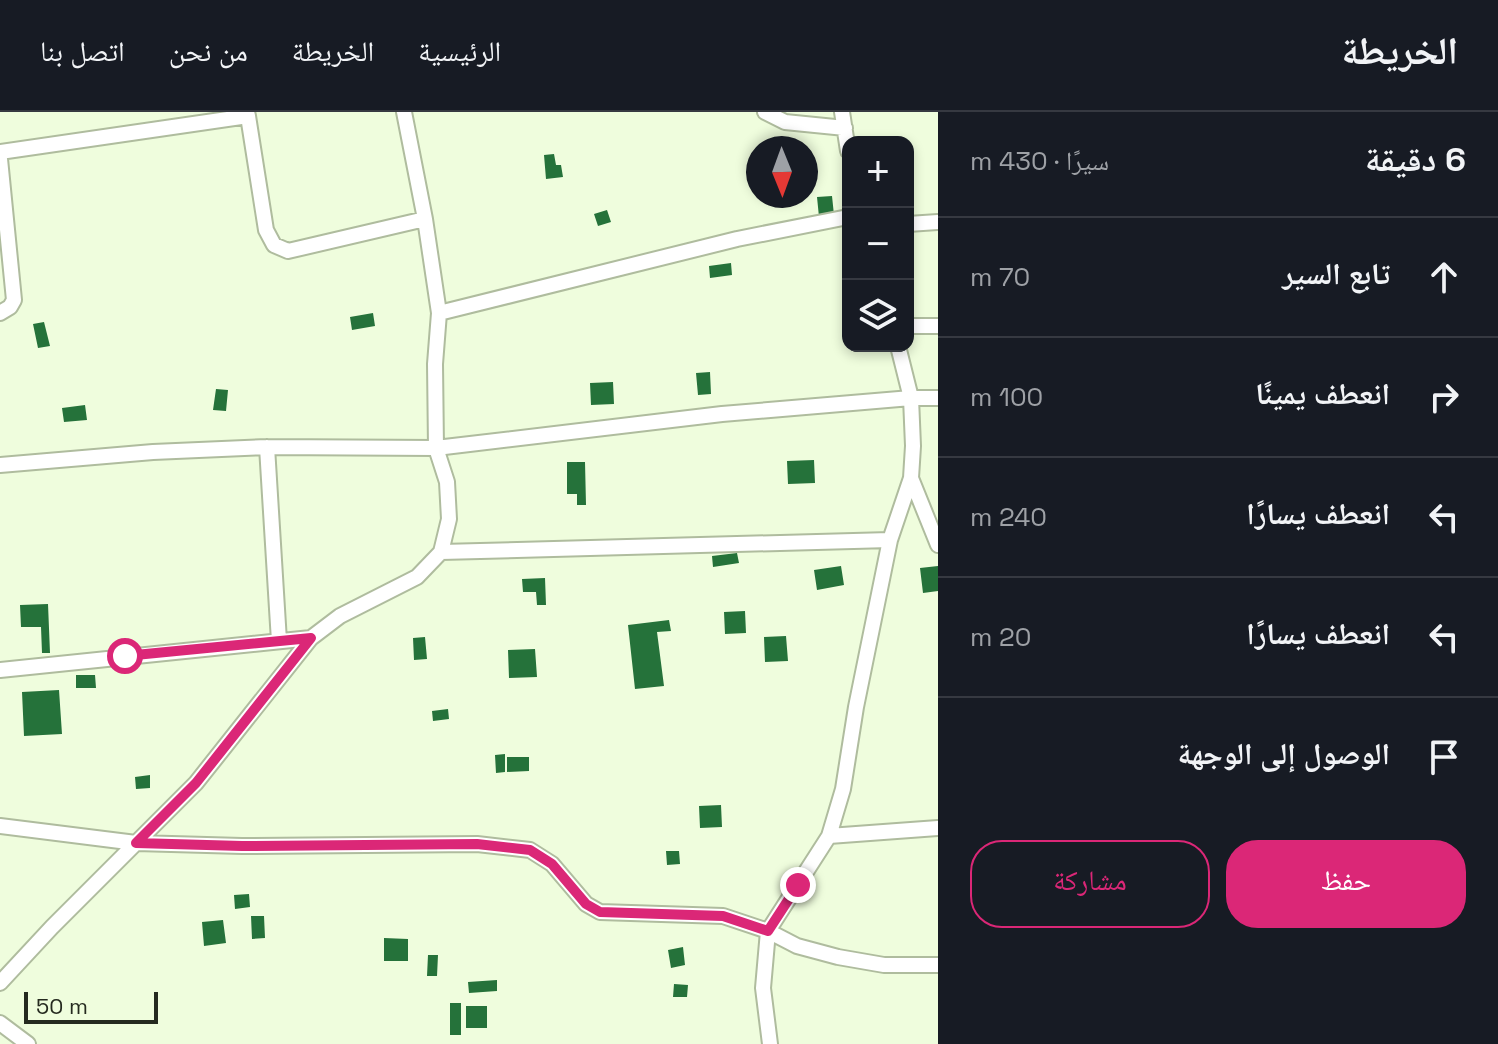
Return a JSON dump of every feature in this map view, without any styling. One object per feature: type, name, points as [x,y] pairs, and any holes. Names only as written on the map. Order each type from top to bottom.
[{"type":"street","points":[[0,983],[196,783],[311,638],[340,616],[417,577],[441,552],[449,519],[447,482],[436,448],[435,364],[439,313],[404,112]]},
{"type":"street","points":[[765,112],[785,122],[845,128]]},
{"type":"street","points":[[842,112],[846,136]]},
{"type":"street","points":[[0,152],[247,114],[266,230],[274,245],[288,251],[425,219]]},
{"type":"street","points":[[0,159],[14,300],[10,307],[0,313]]},
{"type":"street","points":[[439,313],[737,239],[842,218]]},
{"type":"street","points":[[914,224],[938,222]]},
{"type":"street","points":[[914,326],[938,326]]},
{"type":"street","points":[[770,1044],[763,988],[768,931],[829,836],[843,789],[856,707],[890,540],[911,478],[911,398],[900,352]]},
{"type":"street","points":[[0,465],[153,452],[267,447],[436,448],[722,414],[938,398]]},
{"type":"street","points":[[267,447],[279,641]]},
{"type":"street","points":[[911,478],[938,545]]},
{"type":"street","points":[[441,552],[890,540]]},
{"type":"street","points":[[0,670],[311,638]]},
{"type":"street","points":[[0,826],[136,843],[242,846],[477,844],[530,850],[552,864],[586,904],[600,912],[723,916],[768,931],[797,946],[838,957],[884,965],[938,965]]},
{"type":"street","points":[[829,836],[938,828]]},
{"type":"street","points":[[0,1023],[28,1044]]},
{"type":"building","points":[[554,154],[556,165],[561,165],[563,177],[546,179],[544,155]]},
{"type":"building","points":[[832,196],[834,215],[819,217],[818,197]]},
{"type":"building","points":[[607,210],[611,222],[598,226],[594,214]]},
{"type":"building","points":[[731,263],[732,275],[710,278],[709,266]]},
{"type":"building","points":[[373,313],[375,326],[352,330],[350,317]]},
{"type":"building","points":[[44,322],[50,346],[38,348],[33,324]]},
{"type":"building","points":[[710,372],[711,394],[698,395],[696,373]]},
{"type":"building","points":[[613,382],[614,404],[591,405],[590,383]]},
{"type":"building","points":[[216,389],[228,390],[226,411],[213,410]]},
{"type":"building","points":[[85,405],[87,420],[64,422],[62,408]]},
{"type":"building","points":[[814,460],[815,483],[788,484],[787,461]]},
{"type":"building","points":[[567,462],[585,462],[586,505],[577,505],[577,494],[567,494]]},
{"type":"building","points":[[737,553],[739,563],[713,567],[712,556]]},
{"type":"building","points":[[841,566],[844,585],[817,590],[814,570]]},
{"type":"building","points":[[938,566],[938,591],[923,593],[920,568]]},
{"type":"building","points":[[545,578],[546,605],[537,605],[536,592],[523,592],[522,579]]},
{"type":"building","points":[[48,604],[50,653],[42,653],[41,627],[21,627],[20,605]]},
{"type":"building","points":[[745,611],[746,633],[725,634],[724,612]]},
{"type":"building","points":[[669,620],[671,631],[657,632],[664,686],[635,689],[628,625]]},
{"type":"building","points":[[786,636],[788,661],[765,662],[764,637]]},
{"type":"building","points":[[425,637],[427,659],[414,660],[413,638]]},
{"type":"building","points":[[535,649],[537,677],[509,678],[508,650]]},
{"type":"building","points":[[76,675],[95,675],[96,688],[76,688]]},
{"type":"building","points":[[59,690],[62,734],[24,736],[22,692]]},
{"type":"building","points":[[448,709],[449,719],[433,721],[432,711]]},
{"type":"building","points":[[505,754],[505,772],[496,773],[495,755]]},
{"type":"building","points":[[507,757],[529,757],[529,771],[507,772]]},
{"type":"building","points":[[150,775],[150,788],[136,789],[135,777]]},
{"type":"building","points":[[721,805],[722,827],[700,828],[699,806]]},
{"type":"building","points":[[666,851],[679,851],[680,864],[667,865]]},
{"type":"building","points":[[249,894],[250,907],[235,909],[234,895]]},
{"type":"building","points":[[251,916],[264,916],[265,938],[252,939]]},
{"type":"building","points":[[223,920],[226,943],[204,946],[202,922]]},
{"type":"building","points":[[384,938],[408,939],[408,961],[384,961]]},
{"type":"building","points":[[683,947],[685,965],[671,968],[668,950]]},
{"type":"building","points":[[428,955],[438,955],[437,976],[427,976]]},
{"type":"building","points":[[497,980],[497,991],[469,993],[468,982]]},
{"type":"building","points":[[674,984],[688,985],[687,997],[673,997]]},
{"type":"building","points":[[450,1003],[461,1003],[461,1035],[450,1035]]},
{"type":"building","points":[[466,1006],[487,1006],[487,1028],[466,1028]]},
{"type":"route","points":[[125,656],[311,638],[196,783],[136,843],[242,846],[477,844],[530,850],[552,864],[586,904],[600,912],[723,916],[768,931],[798,885]]}]
